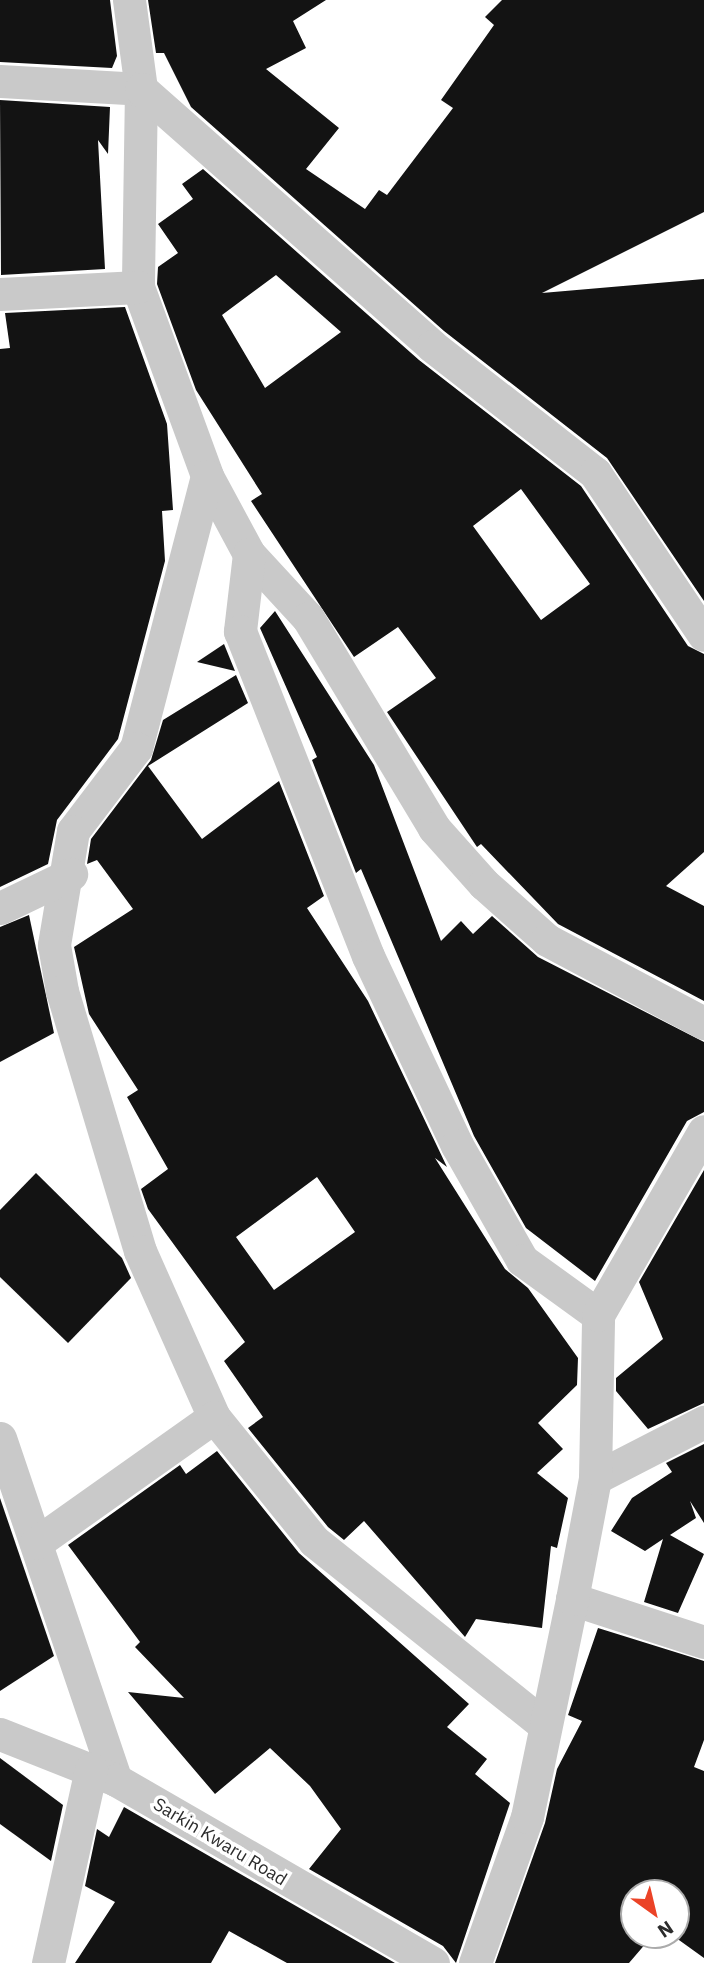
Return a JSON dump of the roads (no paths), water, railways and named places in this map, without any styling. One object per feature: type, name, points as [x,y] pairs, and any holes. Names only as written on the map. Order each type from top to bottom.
[{"type":"street","points":[[129,0],[141,89],[138,286],[207,476],[249,554],[308,618],[434,828],[484,884],[547,940],[704,1023]]},
{"type":"street","points":[[0,81],[141,89],[432,346],[595,473],[704,635]]},
{"type":"street","points":[[0,294],[138,286]]},
{"type":"street","points":[[207,476],[136,748],[74,831],[71,874],[54,946],[62,991],[140,1251],[214,1417],[314,1541],[543,1724]]},
{"type":"street","points":[[249,554],[240,631],[368,956],[457,1146],[522,1260],[598,1315]]},
{"type":"street","points":[[0,908],[71,874]]},
{"type":"street","points":[[475,1963],[527,1817],[543,1724],[572,1599],[595,1478],[598,1315],[704,1131]]},
{"type":"street","points":[[36,1543],[214,1417]]},
{"type":"street","points":[[595,1478],[704,1422]]},
{"type":"street","points":[[0,1438],[36,1543],[104,1774],[48,1963]]},
{"type":"street","points":[[572,1599],[704,1642]]},
{"type":"street","name":"Sarkin Kwaru Road","points":[[0,1734],[104,1774],[433,1963]]}]
